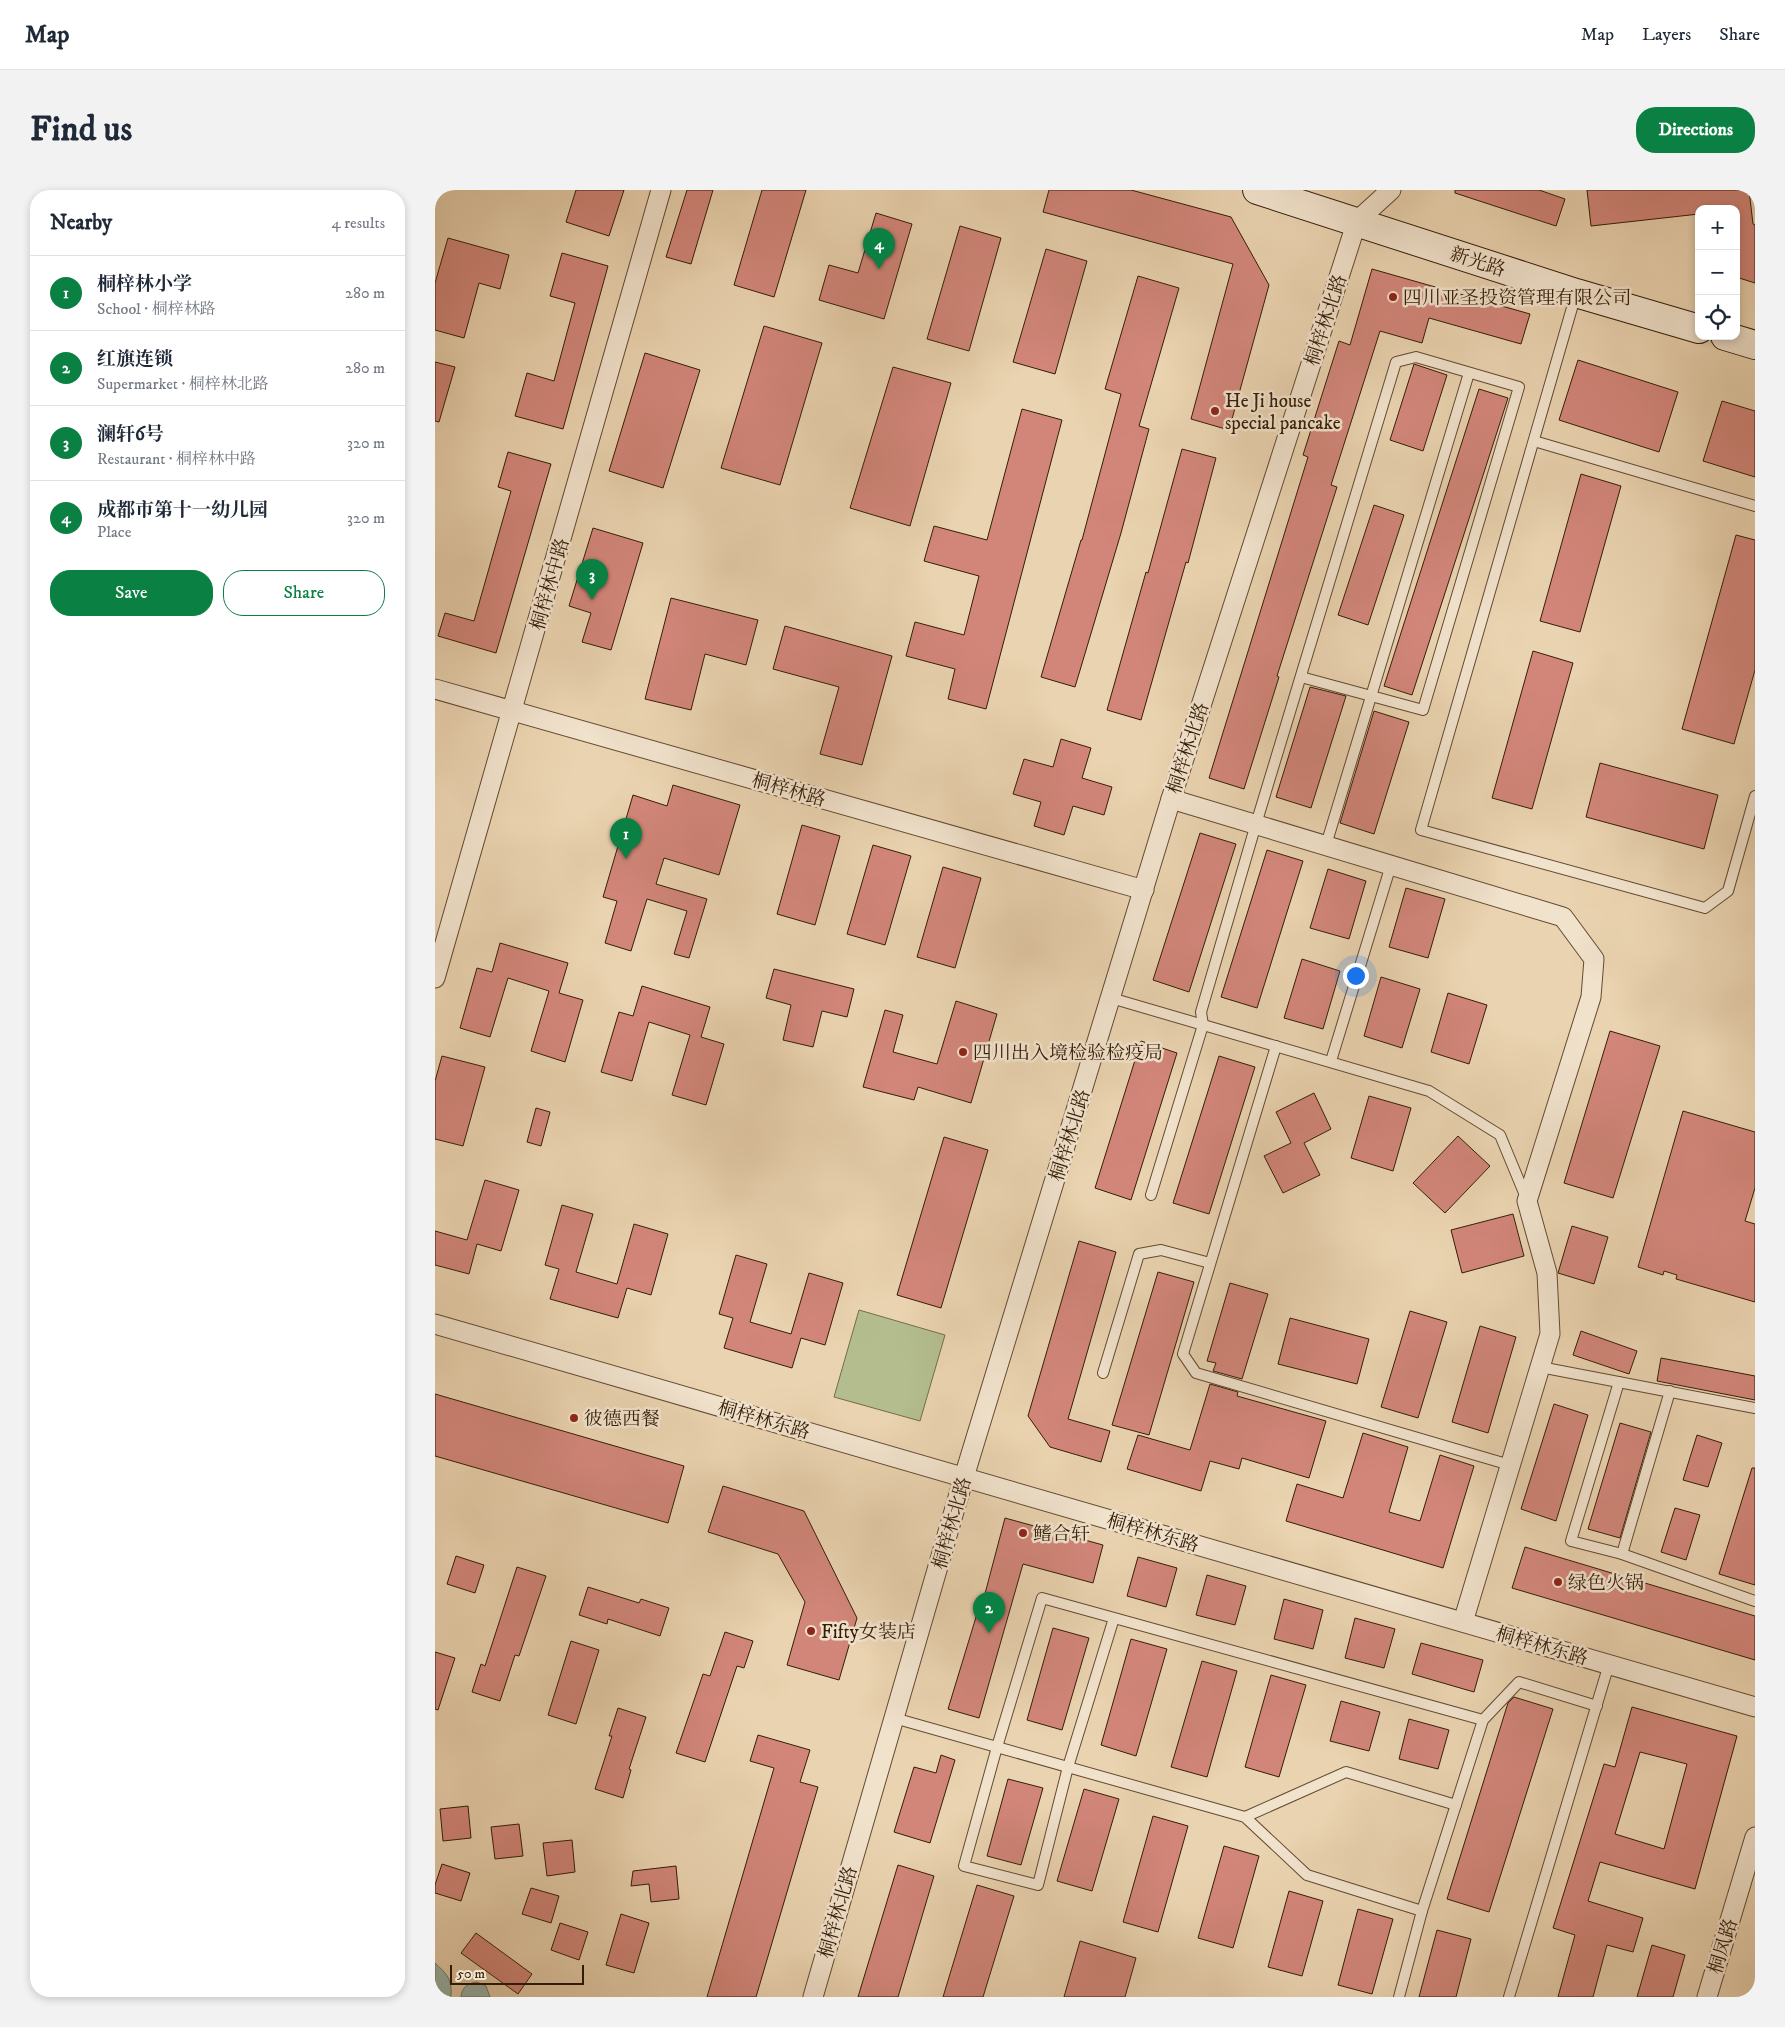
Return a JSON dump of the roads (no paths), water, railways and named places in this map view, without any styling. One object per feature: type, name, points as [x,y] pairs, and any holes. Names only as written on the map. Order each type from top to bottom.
[{"type":"main road","name":"新光路","points":[[1257,190],[1576,293],[1695,327]]},
{"type":"main road","points":[[1738,340],[1755,345]]},
{"type":"street","name":"桐梓林中路","points":[[435,978],[661,190]]},
{"type":"street","points":[[1357,221],[1391,190]]},
{"type":"street","name":"桐梓林北路","points":[[813,1997],[964,1477],[1171,799],[1357,221]]},
{"type":"street","name":"桐梓林路","points":[[435,689],[1144,890]]},
{"type":"street","points":[[1171,799],[1563,917],[1594,959],[1591,997],[1527,1201],[1547,1273],[1550,1334],[1463,1622]]},
{"type":"street","name":"桐梓林东路","points":[[435,1324],[1755,1707]]},
{"type":"street","name":"桐凤路","points":[[1707,1997],[1755,1837]]},
{"type":"lane","points":[[1576,293],[1421,830],[1705,908],[1728,891],[1755,796]]},
{"type":"lane","points":[[1151,1195],[1203,1025],[1201,1012],[1256,824],[1396,362],[1416,357],[1519,387],[1423,710],[1301,676]]},
{"type":"lane","points":[[1326,845],[1469,372]]},
{"type":"lane","points":[[1534,441],[1755,506]]},
{"type":"lane","points":[[1331,1061],[1391,865]]},
{"type":"lane","points":[[1111,998],[1429,1091],[1500,1135],[1527,1201]]},
{"type":"lane","points":[[1276,1046],[1183,1354],[1196,1373],[1510,1465]]},
{"type":"lane","points":[[1103,1373],[1139,1254],[1161,1250],[1210,1263]]},
{"type":"lane","points":[[1540,1367],[1755,1408]]},
{"type":"lane","points":[[1619,1382],[1571,1541],[1622,1554],[1755,1601]]},
{"type":"lane","points":[[1622,1554],[1670,1391]]},
{"type":"lane","points":[[1114,1618],[1068,1767],[1038,1885],[964,1866],[997,1747],[1042,1598],[1483,1720]]},
{"type":"lane","points":[[1509,1997],[1609,1664]]},
{"type":"lane","points":[[1399,1997],[1422,1911],[1483,1720],[1519,1682],[1597,1706]]},
{"type":"lane","points":[[894,1718],[1245,1817],[1307,1875],[1422,1911]]},
{"type":"lane","points":[[1245,1817],[1346,1772],[1456,1805]]},
{"type":"water","points":[[435,1963],[448,1978],[451,1986],[451,1997],[435,1997]]},
{"type":"water","points":[[477,1982],[486,1986],[490,1997],[461,1997],[466,1986]]},
{"type":"place","name":"成都市第十一幼儿园","points":[[879,269]]},
{"type":"place","name":"四川亚圣投资管理有限公司","points":[[1393,297]]},
{"type":"place","name":"He Ji house special pancake","points":[[1215,411]]},
{"type":"place","name":"澜轩6号","points":[[592,600]]},
{"type":"place","name":"桐梓林小学","points":[[626,859]]},
{"type":"place","name":"四川出入境检验检疫局","points":[[963,1052]]},
{"type":"place","name":"彼德西餐","points":[[574,1418]]},
{"type":"place","name":"鳍合轩","points":[[1023,1533]]},
{"type":"place","name":"绿色火锅","points":[[1558,1582]]},
{"type":"place","name":"Fifty女装店","points":[[811,1631]]},
{"type":"place","name":"红旗连锁","points":[[989,1633]]}]
